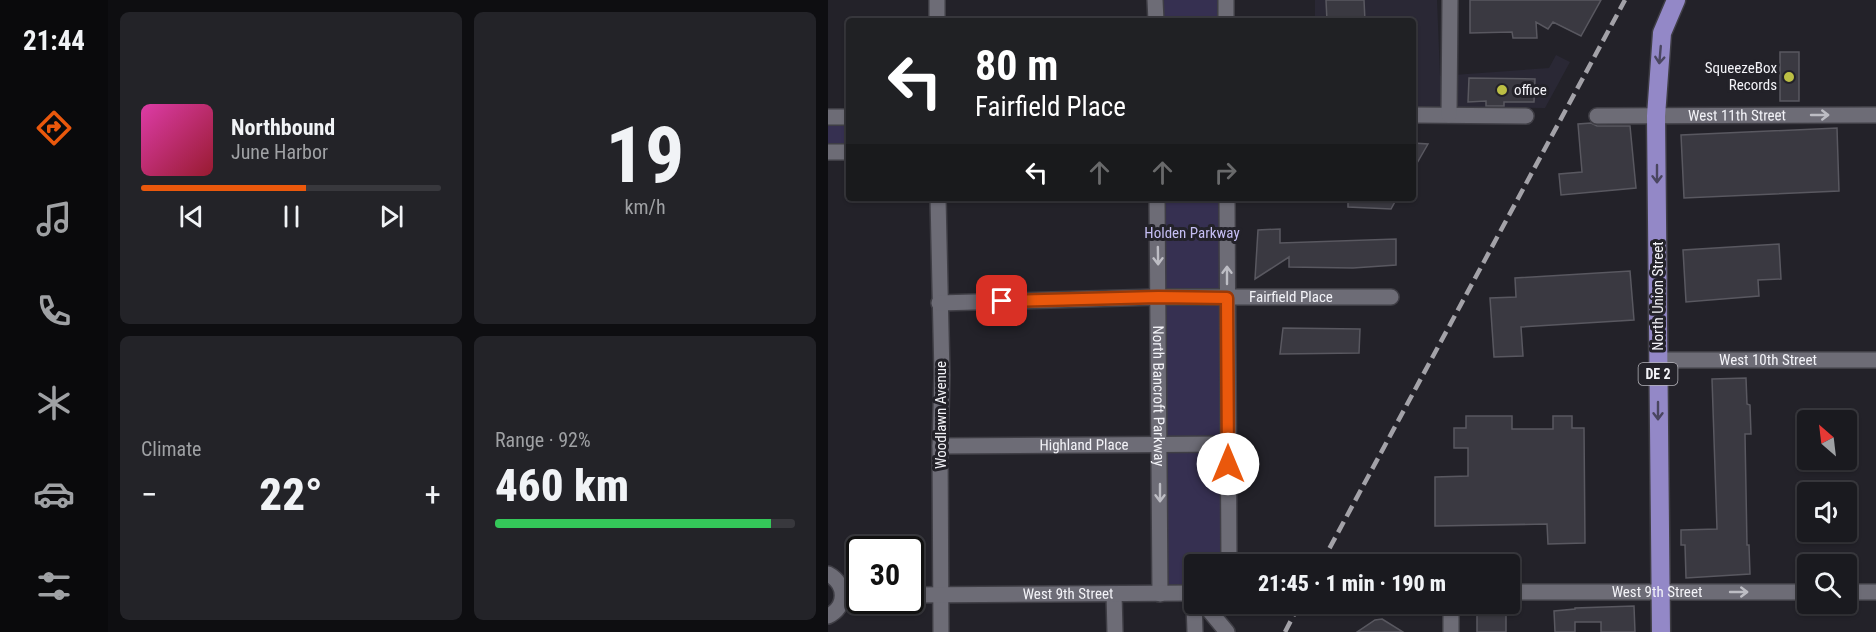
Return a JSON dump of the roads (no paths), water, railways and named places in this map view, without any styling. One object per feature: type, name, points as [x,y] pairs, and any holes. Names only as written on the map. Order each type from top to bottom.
[{"type":"main road","name":"North Union Street","points":[[1660,632],[1656,116],[1662,33],[1676,0]]},
{"type":"street","points":[[937,0],[937,18]]},
{"type":"street","points":[[1155,0],[1156,18]]},
{"type":"street","points":[[1226,0],[1226,18]]},
{"type":"street","points":[[1449,115],[1450,0]]},
{"type":"street","points":[[1416,115],[1526,116]]},
{"type":"street","name":"West 11th Street","points":[[1597,116],[1876,115]]},
{"type":"street","points":[[828,117],[846,117]]},
{"type":"street","points":[[828,152],[846,152]]},
{"type":"street","name":"Woodlawn Avenue","points":[[938,201],[942,375],[941,632]]},
{"type":"street","name":"North Bancroft Parkway","points":[[1157,201],[1160,594]]},
{"type":"street","points":[[1227,201],[1229,554]]},
{"type":"street","name":"Fairfield Place","points":[[939,303],[1158,297],[1391,297]]},
{"type":"street","name":"West 10th Street","points":[[1658,360],[1876,360]]},
{"type":"street","name":"Highland Place","points":[[940,446],[1228,444]]},
{"type":"street","points":[[828,574],[838,581],[843,595],[839,608],[828,616]]},
{"type":"street","name":"West 9th Street","points":[[1520,592],[1797,592]]},
{"type":"street","points":[[1857,592],[1876,592]]},
{"type":"street","name":"West 9th Street","points":[[924,595],[1184,593]]},
{"type":"street","points":[[1114,594],[1115,632]]},
{"type":"street","points":[[1194,614],[1195,632]]},
{"type":"street","points":[[1212,614],[1227,632]]},
{"type":"street","points":[[1451,614],[1451,632]]},
{"type":"railway","points":[[1326,554],[1625,0]]},
{"type":"railway","points":[[1285,632],[1294,614]]},
{"type":"place","name":"SqueezeBox Records","points":[[1789,77]]},
{"type":"place","name":"office","points":[[1502,90]]},
{"type":"park label","name":"Holden Parkway","points":[[1192,233]]}]
